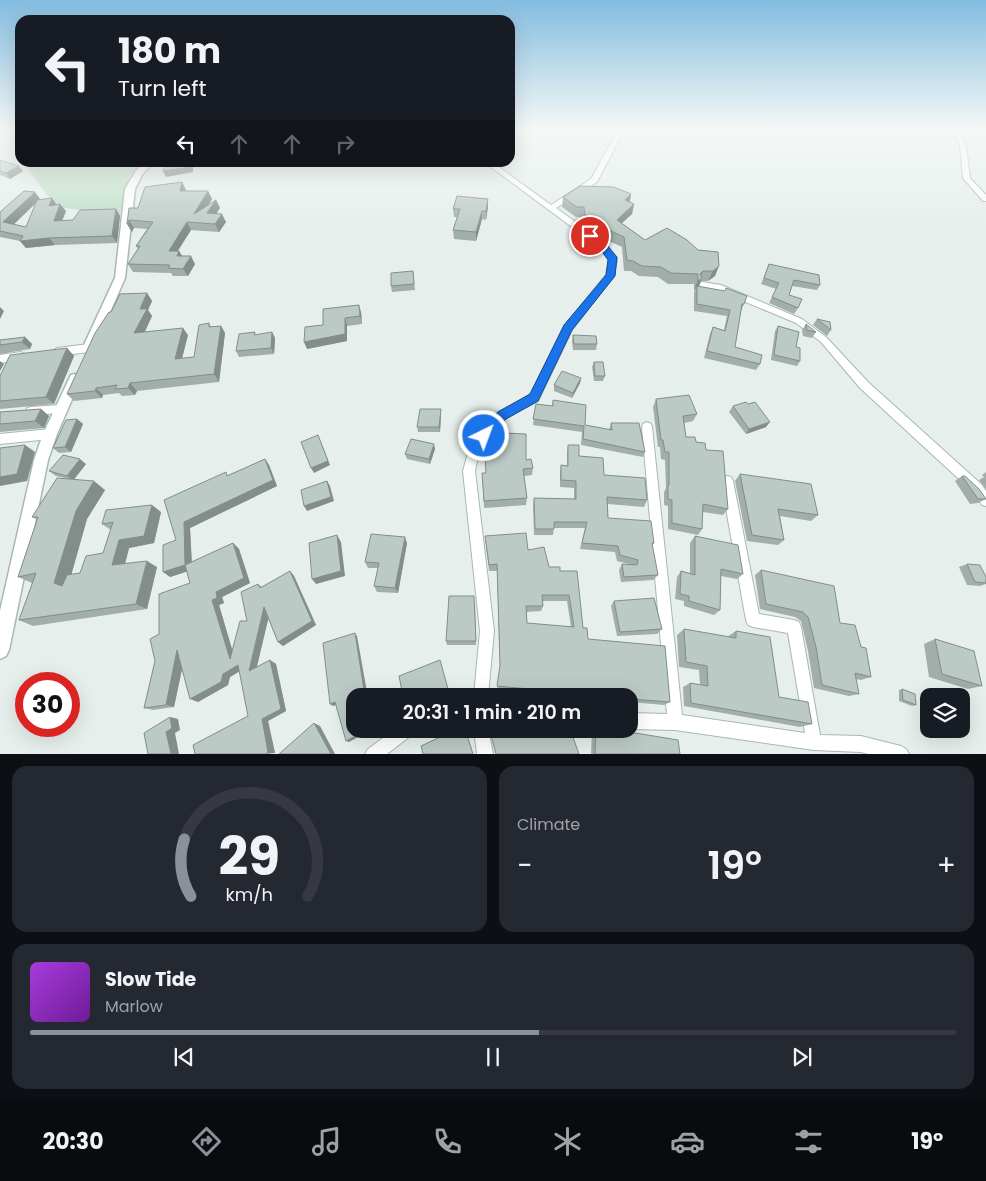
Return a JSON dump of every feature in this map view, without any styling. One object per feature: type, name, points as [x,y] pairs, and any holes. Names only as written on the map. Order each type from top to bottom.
[{"type":"street","points":[[552,208],[594,180],[603,163]]},
{"type":"street","points":[[965,163],[967,178],[986,199]]},
{"type":"street","points":[[0,650],[41,460],[50,434],[120,278],[130,189],[145,167]]},
{"type":"street","points":[[482,688],[487,631],[469,470],[475,446],[502,416],[534,398],[568,328],[610,276],[613,259],[602,245],[494,167]]},
{"type":"street","points":[[702,284],[718,287],[798,321],[824,340],[864,385],[977,488],[986,501]]},
{"type":"street","points":[[0,359],[89,348]]},
{"type":"street","points":[[7,371],[14,357]]},
{"type":"street","points":[[17,413],[61,409]]},
{"type":"street","points":[[647,427],[676,722]]},
{"type":"street","points":[[0,439],[50,434]]},
{"type":"street","points":[[727,481],[753,620],[794,627],[814,742]]},
{"type":"street","points":[[638,721],[676,722],[901,754]]},
{"type":"street","points":[[374,754],[395,738]]},
{"type":"street","points":[[482,738],[485,754]]},
{"type":"green space","points":[[27,167],[138,167],[129,177],[120,215],[56,207]]},
{"type":"building","points":[[0,163],[10,163],[17,167],[6,173],[0,171]]},
{"type":"building","points":[[165,167],[191,167],[163,171]]},
{"type":"building","points":[[182,182],[180,191],[208,191],[194,214],[216,200],[207,213],[222,214],[215,224],[187,222],[169,251],[179,251],[177,256],[191,256],[183,269],[168,268],[170,265],[128,264],[140,246],[136,246],[153,222],[129,220],[127,224],[129,208],[138,208],[145,187]]},
{"type":"building","points":[[580,186],[614,187],[631,194],[625,200],[634,204],[617,220],[645,240],[667,228],[687,240],[698,250],[718,252],[719,266],[713,271],[703,271],[700,274],[702,278],[698,281],[698,274],[671,273],[661,267],[642,266],[627,260],[624,237],[602,227],[585,215],[584,207],[577,207],[563,197]]},
{"type":"building","points":[[24,191],[35,192],[3,222],[26,227],[37,200],[52,198],[49,206],[60,204],[54,221],[73,220],[80,210],[116,209],[112,236],[20,241],[23,236],[0,231],[0,212]]},
{"type":"building","points":[[457,196],[488,199],[486,211],[482,211],[476,232],[453,230],[460,209],[453,209]]},
{"type":"building","points":[[769,264],[819,275],[820,285],[794,280],[789,295],[802,299],[798,308],[772,297],[779,283],[764,278]]},
{"type":"building","points":[[413,271],[414,284],[391,286],[391,273]]},
{"type":"building","points":[[697,286],[725,291],[726,288],[747,296],[744,304],[742,304],[735,347],[762,355],[760,364],[707,351],[713,327],[725,331],[730,310],[697,304]]},
{"type":"building","points":[[147,293],[140,309],[147,309],[134,333],[183,328],[175,359],[194,357],[199,325],[209,323],[209,327],[221,326],[214,374],[130,383],[128,388],[115,389],[117,385],[96,388],[95,391],[67,394],[95,333],[109,312],[111,312],[120,294]]},
{"type":"building","points":[[359,305],[360,316],[345,318],[345,334],[304,342],[305,327],[323,325],[323,309]]},
{"type":"building","points":[[817,319],[830,322],[831,330]]},
{"type":"building","points":[[806,324],[816,332],[807,330]]},
{"type":"building","points":[[778,326],[799,332],[796,347],[800,348],[800,361],[774,355]]},
{"type":"building","points":[[255,332],[254,335],[272,332],[271,348],[236,351],[239,334]]},
{"type":"building","points":[[573,335],[596,336],[597,344],[574,344]]},
{"type":"building","points":[[25,337],[22,342],[0,345],[0,340]]},
{"type":"building","points":[[67,348],[46,397],[0,401],[0,376],[10,355]]},
{"type":"building","points":[[594,362],[603,362],[605,376],[595,376]]},
{"type":"building","points":[[562,371],[581,378],[573,393],[554,385]]},
{"type":"building","points":[[689,395],[697,414],[683,416],[686,437],[695,437],[696,442],[705,443],[706,450],[723,451],[728,509],[703,504],[702,529],[672,523],[672,500],[668,499],[669,452],[665,452],[663,440],[661,440],[656,399]]},
{"type":"building","points":[[553,400],[586,405],[585,425],[612,430],[611,423],[639,423],[645,452],[583,439],[584,426],[533,419],[536,404],[553,406]]},
{"type":"building","points":[[746,402],[748,404],[755,402],[770,422],[749,429],[733,406]]},
{"type":"building","points":[[41,409],[35,421],[0,424],[0,412]]},
{"type":"building","points":[[420,409],[441,409],[439,427],[417,427]]},
{"type":"building","points":[[77,419],[65,447],[53,448],[66,420]]},
{"type":"building","points":[[503,433],[526,434],[526,460],[531,459],[533,468],[523,469],[527,498],[484,501],[482,473],[486,473],[485,457],[487,457],[488,443],[502,444]]},
{"type":"building","points":[[318,435],[328,461],[311,468],[301,442]]},
{"type":"building","points":[[411,439],[434,444],[429,459],[405,454]]},
{"type":"building","points":[[25,445],[17,474],[0,477],[0,448]]},
{"type":"building","points":[[568,445],[579,445],[579,456],[603,458],[604,475],[645,478],[647,500],[607,497],[608,518],[651,521],[654,543],[652,543],[658,575],[624,577],[622,564],[637,565],[638,560],[620,555],[618,546],[582,543],[587,522],[554,522],[554,529],[535,529],[534,498],[576,499],[576,481],[561,480],[561,465],[568,466]]},
{"type":"building","points":[[63,455],[80,459],[67,476],[49,471]]},
{"type":"building","points":[[265,459],[273,480],[184,522],[185,565],[163,572],[163,545],[176,540],[164,500],[226,472],[227,476]]},
{"type":"building","points":[[740,474],[811,484],[818,515],[778,509],[784,540],[752,535]]},
{"type":"building","points":[[962,476],[965,476],[979,489],[986,499],[978,499]]},
{"type":"building","points":[[57,478],[94,481],[76,511],[54,583],[62,586],[67,575],[80,573],[86,556],[103,553],[113,522],[102,524],[106,510],[152,505],[144,536],[119,540],[112,565],[147,561],[136,604],[19,620],[36,573],[18,577],[38,517],[32,517]]},
{"type":"building","points":[[327,481],[331,497],[304,506],[301,490]]},
{"type":"building","points":[[526,533],[528,550],[544,547],[549,567],[560,567],[560,571],[577,571],[583,628],[587,628],[588,639],[665,646],[670,702],[638,700],[638,688],[519,688],[497,686],[500,665],[497,564],[489,565],[485,536]],"holes":[[[542,595],[569,595],[574,627],[527,623],[526,606],[543,606]]]},
{"type":"building","points":[[371,534],[405,537],[395,588],[374,586],[379,563],[365,562]]},
{"type":"building","points":[[337,535],[341,571],[312,579],[309,543]]},
{"type":"building","points":[[695,536],[738,545],[743,574],[721,569],[720,610],[689,601],[689,596],[680,594],[681,571],[695,575]]},
{"type":"building","points":[[233,543],[244,578],[216,592],[217,598],[212,600],[230,659],[240,621],[247,621],[241,592],[258,584],[260,588],[290,571],[312,621],[278,642],[264,607],[249,671],[270,660],[281,709],[262,719],[268,752],[266,754],[195,754],[193,745],[248,716],[238,665],[223,674],[221,682],[190,699],[177,650],[166,705],[144,708],[155,661],[150,639],[159,634],[159,594],[190,583],[185,565]]},
{"type":"building","points":[[967,564],[980,565],[986,577],[986,583],[975,582]]},
{"type":"building","points":[[761,570],[834,586],[840,623],[855,625],[861,647],[866,648],[871,677],[855,673],[859,694],[822,685],[816,647],[808,617],[803,612],[766,604]]},
{"type":"building","points":[[449,596],[474,596],[476,641],[446,641]]},
{"type":"building","points":[[654,598],[662,629],[620,632],[614,601]]},
{"type":"building","points":[[684,629],[736,638],[736,631],[770,637],[779,697],[808,702],[812,724],[691,703],[690,683],[708,686],[707,666],[686,662]]},
{"type":"building","points":[[355,633],[364,688],[346,688],[346,738],[352,738],[346,741],[335,702],[330,704],[323,643]]},
{"type":"building","points":[[935,639],[974,651],[982,686],[942,674]]},
{"type":"building","points":[[440,660],[448,688],[401,688],[399,676]]},
{"type":"building","points":[[902,689],[915,694],[916,705],[903,700]]},
{"type":"building","points":[[170,717],[172,728],[166,732],[171,754],[148,754],[144,733]]},
{"type":"building","points":[[314,723],[331,754],[279,754]]},
{"type":"building","points":[[638,733],[678,740],[680,754],[595,754],[596,738],[638,738]]},
{"type":"building","points":[[438,738],[468,738],[473,754],[423,754],[421,746]]},
{"type":"building","points":[[492,738],[573,738],[579,754],[496,754]]},
{"type":"route","points":[[484,436],[502,416],[534,398],[568,328],[610,276],[613,259],[602,245],[590,236]]}]
